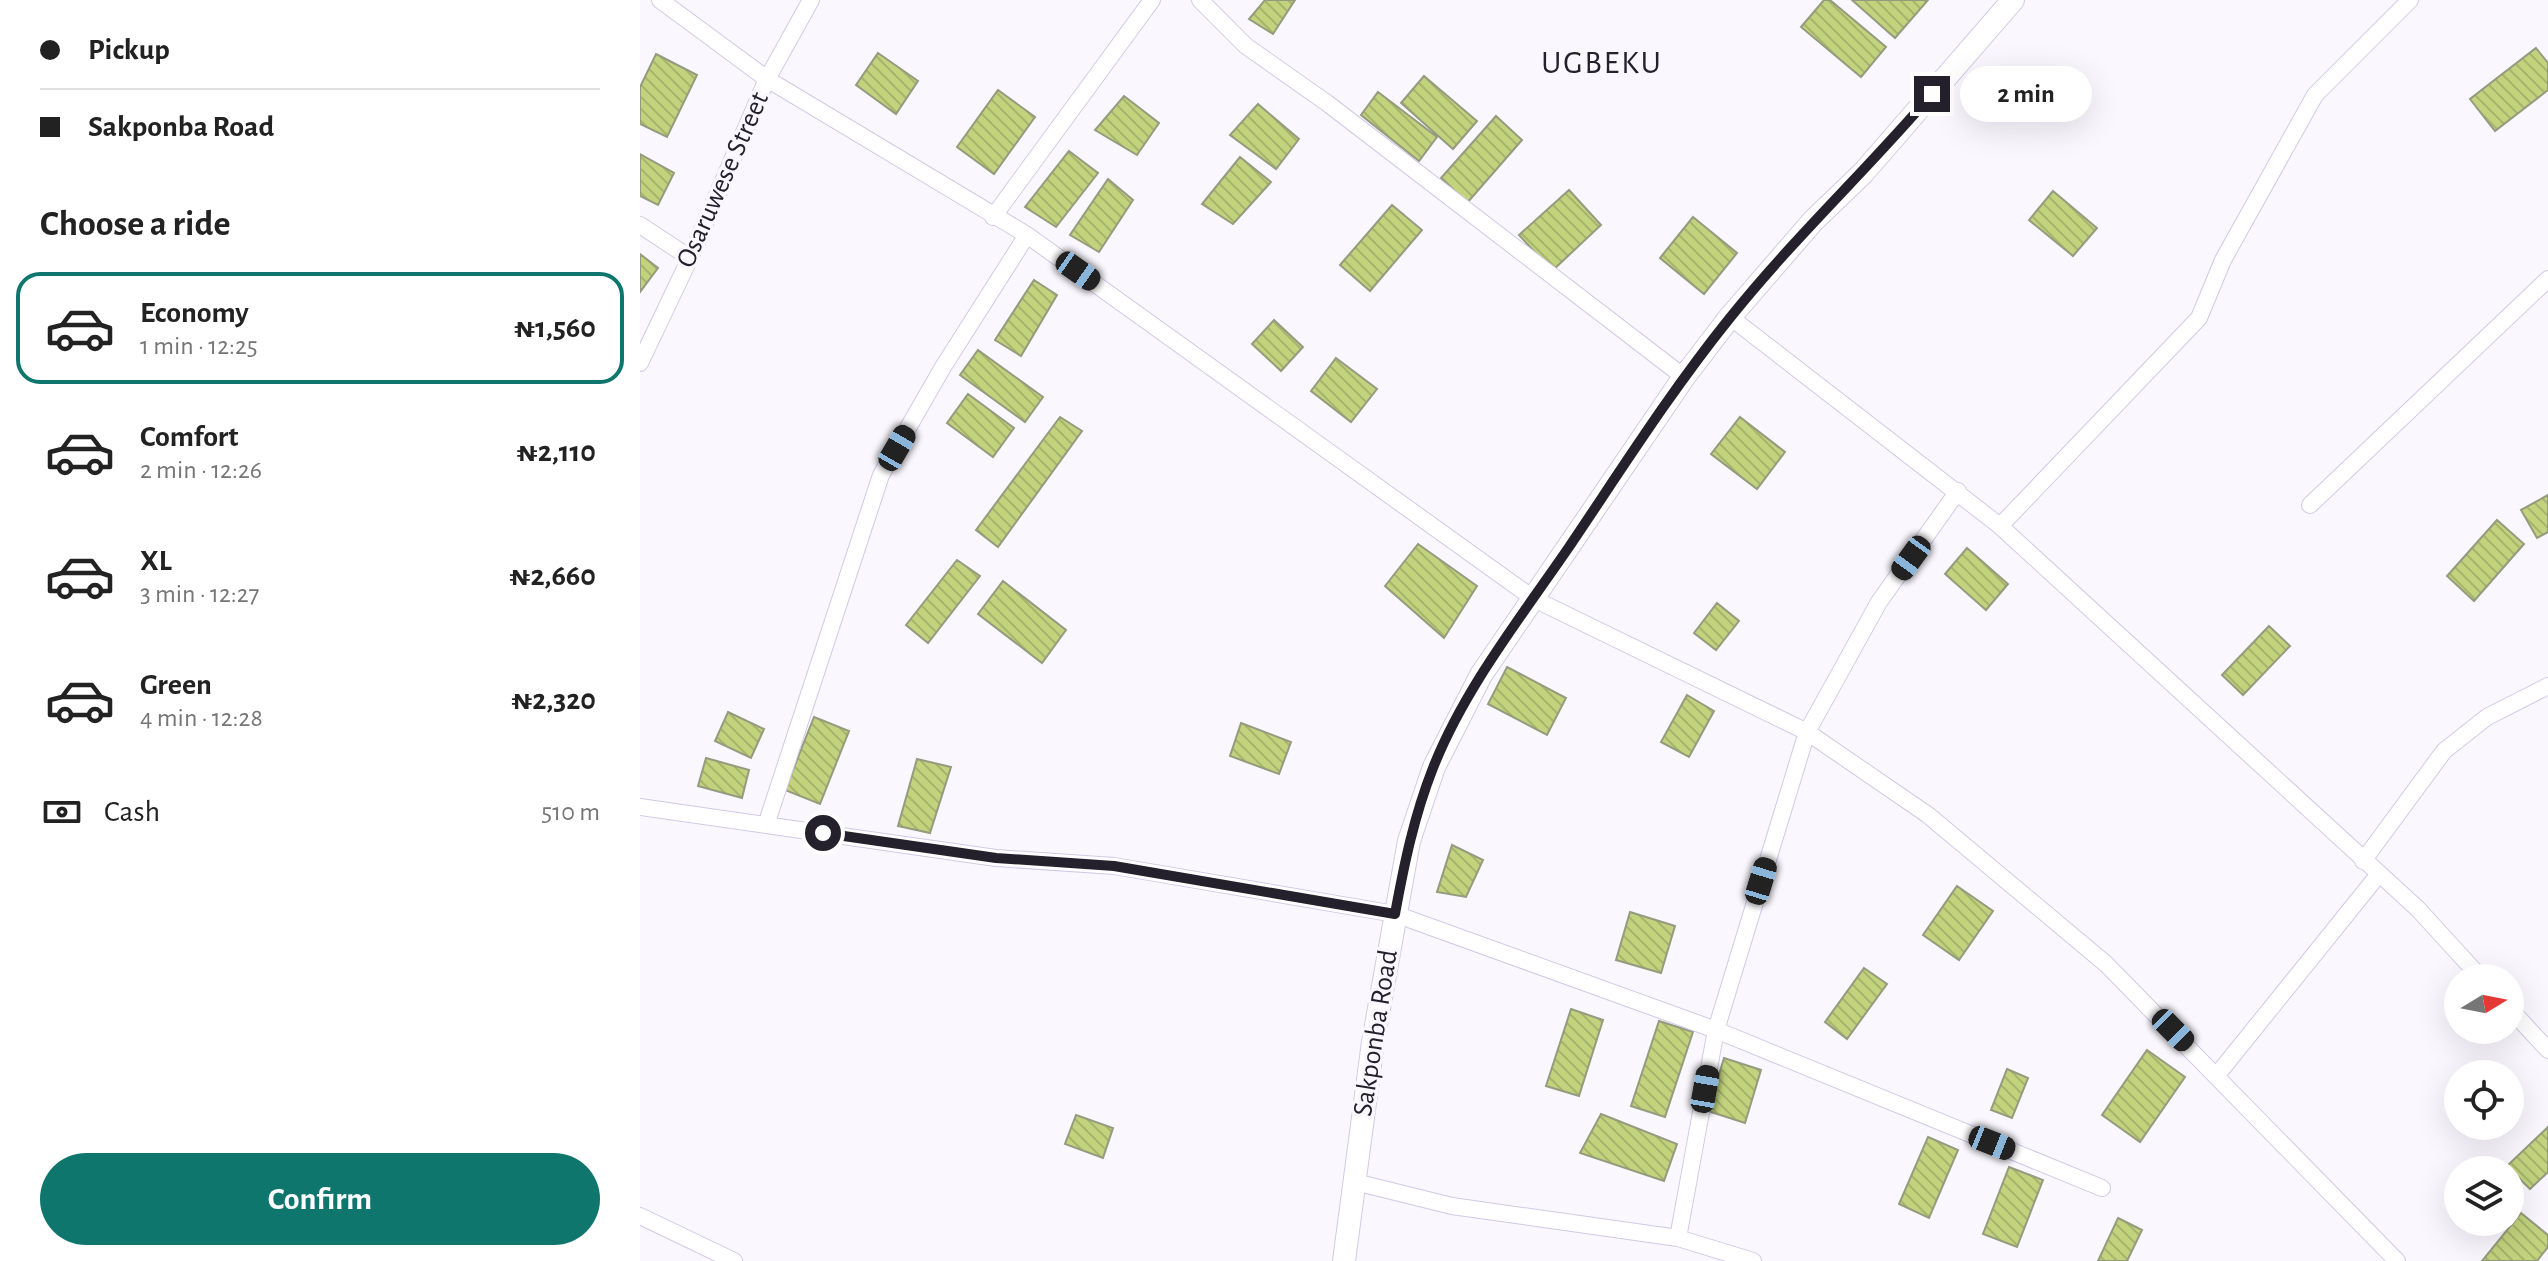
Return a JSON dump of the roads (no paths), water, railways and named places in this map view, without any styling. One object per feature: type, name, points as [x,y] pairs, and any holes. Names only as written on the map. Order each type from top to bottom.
[{"type":"main road","name":"Sakponba Road","points":[[1344,1261],[1373,1042],[1409,841],[1434,767],[1481,675],[1684,377],[1730,317],[1813,221],[1863,173],[2013,0]]},
{"type":"street","points":[[660,0],[767,79],[1027,235],[1534,599],[1807,732],[1940,825],[2106,964],[2397,1261]]},
{"type":"street","name":"Osaruwese Street","points":[[640,363],[690,258],[767,79],[811,0]]},
{"type":"street","points":[[993,217],[1152,0]]},
{"type":"street","points":[[1200,0],[1246,46],[1327,103],[1684,377]]},
{"type":"street","points":[[2000,526],[2199,318],[2223,260],[2315,95],[2410,0]]},
{"type":"street","points":[[640,225],[690,258]]},
{"type":"street","points":[[766,825],[881,475],[943,367],[1027,235]]},
{"type":"street","points":[[2310,505],[2548,279]]},
{"type":"street","points":[[1730,317],[2000,526],[2418,909],[2468,964]]},
{"type":"street","points":[[1678,1238],[1716,1030],[1807,732],[1879,602],[1958,491]]},
{"type":"street","points":[[2363,861],[2444,751],[2487,717],[2548,686]]},
{"type":"street","points":[[640,807],[996,858],[1114,866],[1395,914],[1716,1030],[2102,1188]]},
{"type":"street","points":[[2217,1075],[2379,874]]},
{"type":"street","points":[[2524,1024],[2548,1050]]},
{"type":"street","points":[[1355,1182],[1452,1206],[1678,1238],[1701,1253],[1753,1261]]},
{"type":"street","points":[[640,1216],[734,1261]]},
{"type":"district","name":"UGBEKU","points":[[1602,63]]}]
